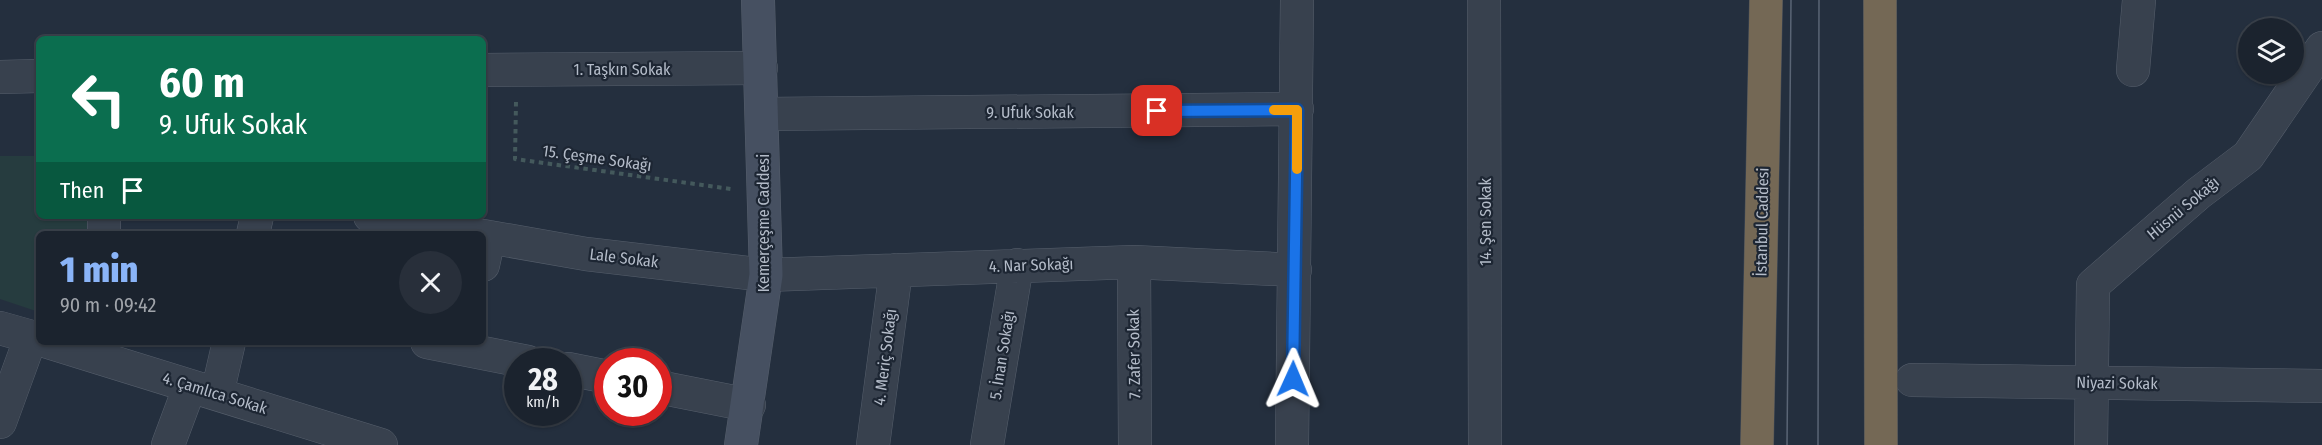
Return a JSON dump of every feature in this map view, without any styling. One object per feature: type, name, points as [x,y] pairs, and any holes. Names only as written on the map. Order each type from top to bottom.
[{"type":"highway","name":"İstanbul Caddesi","points":[[1757,445],[1766,0]]},
{"type":"highway","points":[[1880,0],[1881,445]]},
{"type":"main road","name":"Kemerçeşme Caddesi","points":[[741,445],[749,405],[766,275],[758,0]]},
{"type":"street","points":[[1292,445],[1297,0]]},
{"type":"street","name":"14. Şen Sokak","points":[[1484,0],[1485,445]]},
{"type":"street","points":[[2133,70],[2139,0]]},
{"type":"street","name":"Hüsnü Sokağı","points":[[2091,445],[2093,285],[2199,193],[2248,156],[2322,48]]},
{"type":"street","name":"1. Taşkın Sokak","points":[[486,70],[761,68]]},
{"type":"street","points":[[0,77],[36,76]]},
{"type":"street","name":"9. Ufuk Sokak","points":[[763,114],[1297,110]]},
{"type":"street","name":"Lale Sokak","points":[[382,219],[432,231]]},
{"type":"street","name":"Lale Sokak","points":[[486,243],[766,275]]},
{"type":"street","name":"4. Nar Sokağı","points":[[766,275],[1134,262],[1295,270]]},
{"type":"street","name":"7. Zafer Sokak","points":[[1134,262],[1135,445]]},
{"type":"street","name":"5. İnan Sokağı","points":[[987,445],[1017,265]]},
{"type":"street","name":"4. Meriç Sokağı","points":[[873,445],[896,270]]},
{"type":"street","name":"4. Çamlıca Sokak","points":[[0,328],[36,338]]},
{"type":"street","points":[[0,422],[36,345]]},
{"type":"street","name":"4. Çamlıca Sokak","points":[[73,345],[96,349],[203,390],[365,442]]},
{"type":"street","points":[[168,445],[203,390],[227,345]]},
{"type":"street","points":[[467,346],[504,356]]},
{"type":"street","name":"Niyazi Sokak","points":[[1912,380],[2322,386]]},
{"type":"street","points":[[672,390],[749,405]]},
{"type":"path","name":"15. Çeşme Sokağı","points":[[517,70],[515,159],[764,193]]},
{"type":"green space","points":[[0,156],[36,156],[36,219],[90,219],[91,231],[36,231],[36,311],[0,299]]},
{"type":"tram line","points":[[1787,445],[1791,0]]},
{"type":"tram line","points":[[1818,445],[1819,0]]},
{"type":"slow traffic","points":[[1274,110],[1297,110],[1297,169]]},
{"type":"route","points":[[1157,111],[1297,110],[1293,379]]}]
